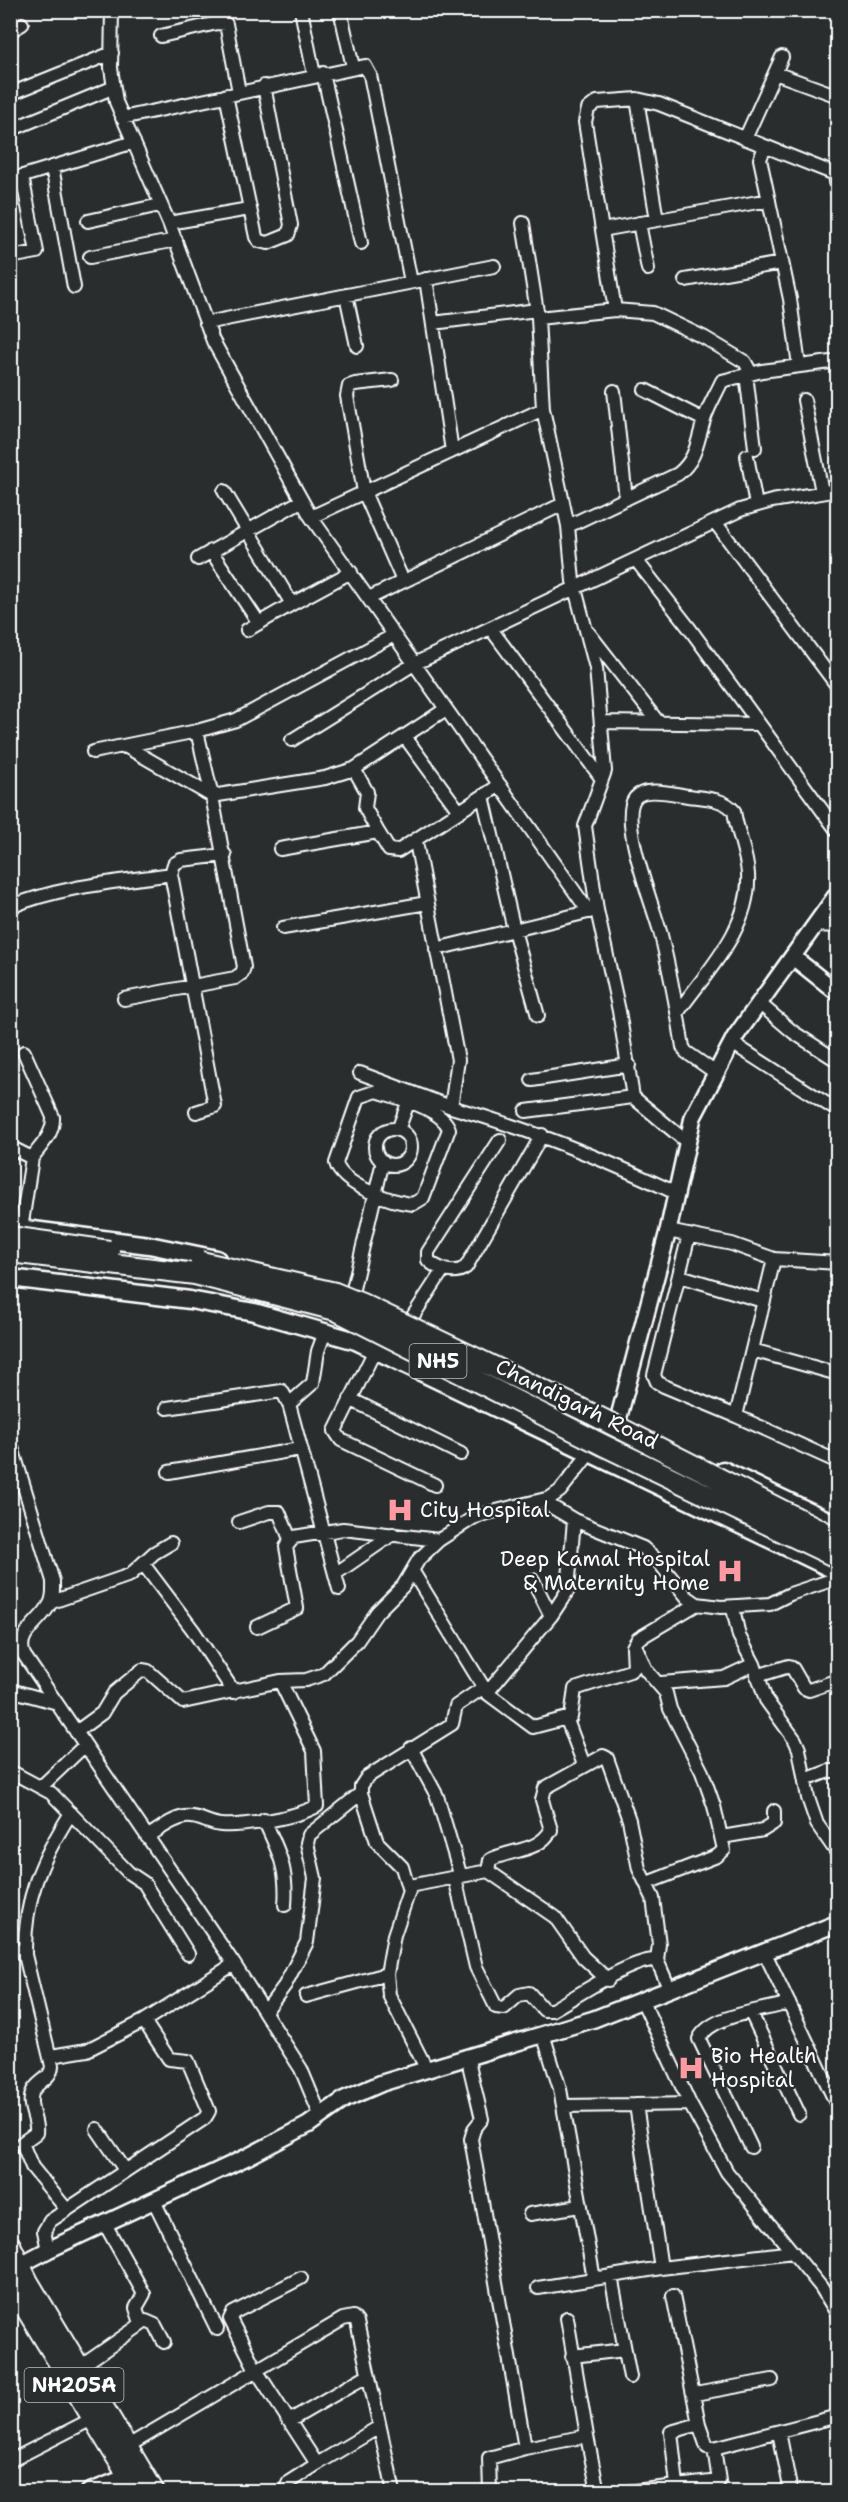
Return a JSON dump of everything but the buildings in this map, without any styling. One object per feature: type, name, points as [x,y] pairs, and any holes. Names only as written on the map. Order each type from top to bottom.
[{"type":"highway","name":"NH5","points":[[14,1231],[204,1263],[335,1293],[435,1336],[492,1368],[594,1415],[837,1539]]},
{"type":"highway","name":"Chandigarh Road","points":[[10,1252],[195,1274],[336,1310],[605,1446],[837,1558]]},
{"type":"highway","name":"NH205A","points":[[10,2245],[19,2297],[94,2418],[136,2479],[154,2492]]},
{"type":"highway","name":"NH205A","points":[[13,2271],[80,2367],[130,2448],[136,2479]]},
{"type":"main road","points":[[14,1231],[149,1245],[307,1277],[352,1293],[411,1319],[837,1525]]},
{"type":"main road","points":[[10,1278],[190,1300],[254,1312],[356,1341],[837,1578]]},
{"type":"street","points":[[112,10],[112,88],[122,118],[176,240],[213,341],[311,517],[446,709],[593,911]]},
{"type":"street","points":[[301,10],[361,243]]},
{"type":"street","points":[[340,10],[353,67]]},
{"type":"street","points":[[161,36],[217,23],[226,24],[239,92]]},
{"type":"street","points":[[10,31],[22,24]]},
{"type":"street","points":[[10,94],[112,52]]},
{"type":"street","points":[[745,139],[782,57]]},
{"type":"street","points":[[122,118],[319,74],[365,66],[369,70],[411,282]]},
{"type":"street","points":[[775,73],[837,96]]},
{"type":"street","points":[[226,95],[249,209],[259,241],[268,243],[288,235],[291,225],[264,86]]},
{"type":"street","points":[[10,130],[112,88]]},
{"type":"street","points":[[637,99],[657,220]]},
{"type":"street","points":[[615,310],[585,122],[588,109],[597,102],[637,99],[659,104],[836,175],[837,195]]},
{"type":"street","points":[[10,257],[37,252],[16,178],[134,142]]},
{"type":"street","points":[[765,147],[760,159],[782,263],[799,366]]},
{"type":"street","points":[[52,167],[74,287]]},
{"type":"street","points":[[602,230],[769,200]]},
{"type":"street","points":[[88,221],[160,205]]},
{"type":"street","points":[[169,223],[249,209]]},
{"type":"street","points":[[523,223],[538,314],[543,409],[568,526],[575,589],[596,668],[602,722],[605,771],[586,817],[585,826],[593,911],[629,1065],[633,1097],[688,1143]]},
{"type":"street","points":[[639,223],[648,269]]},
{"type":"street","points":[[90,257],[176,240]]},
{"type":"street","points":[[685,280],[782,263]]},
{"type":"street","points":[[206,323],[494,266]]},
{"type":"street","points":[[426,279],[452,451]]},
{"type":"street","points":[[346,295],[357,346]]},
{"type":"street","points":[[433,323],[615,310],[653,313],[705,338],[745,362],[748,374],[756,505]]},
{"type":"street","points":[[568,526],[678,474],[689,465],[698,447],[704,420],[722,381],[748,374],[837,361]]},
{"type":"street","points":[[392,380],[355,384],[349,386],[347,391],[364,492],[403,581]]},
{"type":"street","points":[[645,390],[704,420]]},
{"type":"street","points":[[614,392],[626,499]]},
{"type":"street","points":[[804,400],[822,492]]},
{"type":"street","points":[[311,517],[543,409]]},
{"type":"street","points":[[292,740],[414,664],[715,522],[756,505],[837,490]]},
{"type":"street","points":[[224,491],[292,604]]},
{"type":"street","points":[[198,559],[301,501]]},
{"type":"street","points":[[369,598],[563,504]]},
{"type":"street","points":[[715,522],[837,687]]},
{"type":"street","points":[[211,551],[259,623]]},
{"type":"street","points":[[636,561],[690,629],[836,828]]},
{"type":"street","points":[[247,630],[351,572]]},
{"type":"street","points":[[585,628],[658,722]]},
{"type":"street","points":[[491,629],[602,780]]},
{"type":"street","points":[[93,752],[198,730],[253,712],[394,635]]},
{"type":"street","points":[[125,746],[212,796],[325,778],[354,770],[446,709]]},
{"type":"street","points":[[602,722],[759,724]]},
{"type":"street","points":[[124,999],[234,978],[244,971],[225,855],[198,730]]},
{"type":"street","points":[[405,737],[459,811]]},
{"type":"street","points":[[354,770],[367,792],[367,813],[392,852],[416,842],[501,785]]},
{"type":"street","points":[[678,1012],[731,940],[746,902],[748,873],[734,811],[730,806],[721,801],[669,793],[643,793],[636,797],[631,805],[635,849],[643,883],[660,932],[686,1052],[716,1073]]},
{"type":"street","points":[[483,796],[514,930],[538,1016]]},
{"type":"street","points":[[280,849],[378,832]]},
{"type":"street","points":[[416,842],[458,1060],[452,1107]]},
{"type":"street","points":[[196,1112],[215,1106],[171,874],[174,864],[181,860],[225,855]]},
{"type":"street","points":[[10,907],[32,899],[96,885],[171,874]]},
{"type":"street","points":[[76,1732],[102,1713],[114,1693],[142,1670],[148,1671],[183,1702],[280,1681],[314,1678],[333,1666],[357,1641],[377,1612],[398,1593],[413,1572],[419,1558],[439,1540],[488,1512],[542,1501],[560,1491],[618,1420],[668,1231],[693,1117],[732,1043],[837,893]]},
{"type":"street","points":[[283,928],[427,903]]},
{"type":"street","points":[[436,949],[593,911]]},
{"type":"street","points":[[815,925],[837,926]]},
{"type":"street","points":[[793,957],[837,993]]},
{"type":"street","points":[[759,1003],[793,1032],[837,1061]]},
{"type":"street","points":[[732,1043],[837,1112]]},
{"type":"street","points":[[14,1231],[32,1158],[51,1132],[53,1124],[24,1052]]},
{"type":"street","points":[[532,1080],[629,1065]]},
{"type":"street","points":[[360,1073],[452,1107],[542,1135],[597,1156],[676,1193]]},
{"type":"street","points":[[377,1091],[439,1114],[449,1129],[423,1198],[413,1204],[374,1194],[346,1178],[336,1163],[359,1097],[377,1091]]},
{"type":"street","points":[[526,1111],[633,1097]]},
{"type":"street","points":[[398,1130],[408,1102]]},
{"type":"street","points":[[398,1130],[409,1140],[408,1156],[398,1164],[383,1161],[375,1150],[377,1139],[385,1131],[398,1130]]},
{"type":"street","points":[[501,1140],[428,1252],[428,1260],[443,1270],[457,1271],[466,1267],[542,1135]]},
{"type":"street","points":[[10,1147],[32,1158]]},
{"type":"street","points":[[352,1293],[383,1161]]},
{"type":"street","points":[[668,1231],[732,1244],[774,1259],[837,1263]]},
{"type":"street","points":[[689,1235],[655,1366],[657,1382],[837,1462]]},
{"type":"street","points":[[736,1416],[774,1259]]},
{"type":"street","points":[[411,1319],[443,1270]]},
{"type":"street","points":[[680,1276],[763,1301]]},
{"type":"street","points":[[289,1404],[313,1383],[318,1351],[324,1332]]},
{"type":"street","points":[[375,1350],[334,1431],[341,1440],[435,1485]]},
{"type":"street","points":[[752,1350],[837,1374]]},
{"type":"street","points":[[167,1408],[276,1390],[286,1395],[339,1589]]},
{"type":"street","points":[[350,1399],[461,1454]]},
{"type":"street","points":[[10,1441],[53,1581],[51,1602]]},
{"type":"street","points":[[170,1472],[300,1449]]},
{"type":"street","points":[[542,1501],[574,1520],[643,1548],[657,1560],[687,1597],[697,1604],[735,1607],[770,1604],[803,1589],[837,1578]]},
{"type":"street","points":[[239,1522],[269,1512],[279,1512],[290,1539],[286,1552],[297,1608],[257,1627]]},
{"type":"street","points":[[426,2068],[387,1988],[387,1974],[394,1935],[408,1898],[409,1886],[402,1867],[377,1842],[360,1786],[367,1777],[452,1724],[456,1706],[486,1690],[551,1616],[566,1597],[568,1590],[574,1520]]},
{"type":"street","points":[[290,1539],[324,1530],[354,1530],[439,1540]]},
{"type":"street","points":[[335,1574],[393,1534]]},
{"type":"street","points":[[171,1543],[154,1553],[144,1565],[130,1575],[51,1602],[22,1638],[21,1647],[54,1702],[265,2012],[306,2078],[321,2117]]},
{"type":"street","points":[[144,1565],[193,1630],[234,1692]]},
{"type":"street","points":[[413,1572],[486,1690],[532,1727],[567,1720],[573,1712],[575,1689],[633,1668],[634,1642]]},
{"type":"street","points":[[533,1580],[551,1616]]},
{"type":"street","points":[[634,1642],[697,1604]]},
{"type":"street","points":[[735,1607],[739,1636],[766,1700],[795,1740],[817,1824],[837,1854]]},
{"type":"street","points":[[634,1642],[646,1670],[660,1683],[670,1709],[702,1772],[722,1838],[722,1854],[647,1882]]},
{"type":"street","points":[[660,1683],[724,1678],[755,1670],[789,1666],[804,1688],[809,1690],[837,1680]]},
{"type":"street","points":[[280,1681],[314,1751],[317,1806],[326,1821]]},
{"type":"street","points":[[10,1690],[54,1702]]},
{"type":"street","points":[[567,1720],[584,1765]]},
{"type":"street","points":[[42,1786],[84,1746]]},
{"type":"street","points":[[411,1748],[437,1796],[458,1878],[476,1967],[496,2007],[504,2007],[519,1995],[529,1993],[544,2010],[552,2010],[634,1965],[657,1960]]},
{"type":"street","points":[[488,1871],[490,1860],[522,1851],[547,1837],[550,1830],[542,1800],[545,1788],[597,1757],[607,1758],[628,1820],[639,1869],[647,1882],[656,1915],[659,1944],[657,1960],[669,1988]]},
{"type":"street","points":[[10,1771],[42,1786],[129,1873],[144,1883],[188,1954]]},
{"type":"street","points":[[805,1780],[829,1771],[837,1771]]},
{"type":"street","points":[[265,2012],[285,1985],[307,1942],[315,1878],[307,1838],[361,1793]]},
{"type":"street","points":[[147,1837],[182,1817],[221,1825],[264,1820],[303,1812],[317,1806]]},
{"type":"street","points":[[722,1838],[763,1830],[774,1823],[774,1811]]},
{"type":"street","points":[[67,2210],[32,2168],[22,2143],[36,2133],[31,2095],[35,2086],[52,2073],[51,2056],[43,2037],[25,1955],[28,1907],[39,1869],[71,1813]]},
{"type":"street","points":[[264,1820],[283,1862],[286,1876],[285,1905]]},
{"type":"street","points":[[409,1886],[488,1871],[555,1917],[583,1957],[608,1980]]},
{"type":"street","points":[[13,2271],[48,2250],[247,2157],[321,2117],[345,2099],[382,2083],[594,2019],[837,1923]]},
{"type":"street","points":[[10,1947],[25,1955]]},
{"type":"street","points":[[765,1951],[789,2003],[833,2085],[837,2107]]},
{"type":"street","points":[[51,2056],[87,2050],[144,2021],[234,1964]]},
{"type":"street","points":[[306,1996],[387,1974]]},
{"type":"street","points":[[642,2000],[690,2104],[736,2184],[821,2287],[837,2315]]},
{"type":"street","points":[[751,2147],[699,2039],[702,2033],[717,2023],[735,2015],[789,2003]]},
{"type":"street","points":[[751,2013],[799,2114]]},
{"type":"street","points":[[48,2250],[45,2227],[125,2170],[205,2118],[209,2111],[188,2061],[169,2059],[144,2021]]},
{"type":"street","points":[[543,2034],[556,2073],[563,2106],[594,2279]]},
{"type":"street","points":[[467,2056],[482,2119],[471,2139],[525,2448]]},
{"type":"street","points":[[563,2106],[690,2104]]},
{"type":"street","points":[[636,2105],[662,2268]]},
{"type":"street","points":[[96,2129],[125,2170]]},
{"type":"street","points":[[154,2201],[216,2329]]},
{"type":"street","points":[[530,2214],[580,2206]]},
{"type":"street","points":[[105,2224],[144,2294],[136,2308],[141,2323]]},
{"type":"street","points":[[538,2288],[662,2268],[793,2252]]},
{"type":"street","points":[[611,2276],[630,2377]]},
{"type":"street","points":[[301,2278],[233,2313],[232,2325],[256,2370],[317,2464]]},
{"type":"street","points":[[673,2296],[695,2394],[703,2442],[707,2447],[714,2448],[837,2416]]},
{"type":"street","points":[[130,2448],[256,2370],[349,2317],[357,2322],[391,2490]]},
{"type":"street","points":[[567,2318],[598,2492]]},
{"type":"street","points":[[80,2367],[141,2323],[152,2322],[164,2342]]},
{"type":"street","points":[[572,2356],[625,2350]]},
{"type":"street","points":[[289,2421],[368,2375]]},
{"type":"street","points":[[695,2394],[772,2380]]},
{"type":"street","points":[[10,2461],[94,2418]]},
{"type":"street","points":[[677,2485],[671,2432],[674,2429],[699,2424]]},
{"type":"street","points":[[284,2492],[289,2482],[379,2427]]},
{"type":"street","points":[[779,2432],[791,2492]]},
{"type":"street","points":[[490,2492],[489,2457],[587,2436]]},
{"type":"street","points":[[626,2492],[677,2485],[705,2487],[719,2481],[714,2448]]},
{"type":"street","points":[[89,2492],[136,2479]]},
{"type":"place","name":"City Hospital","points":[[400,1510]]},
{"type":"place","name":"Deep Kamal Hospital & Maternity Home","points":[[730,1571]]},
{"type":"place","name":"Bio Health Hospital","points":[[691,2068]]}]
